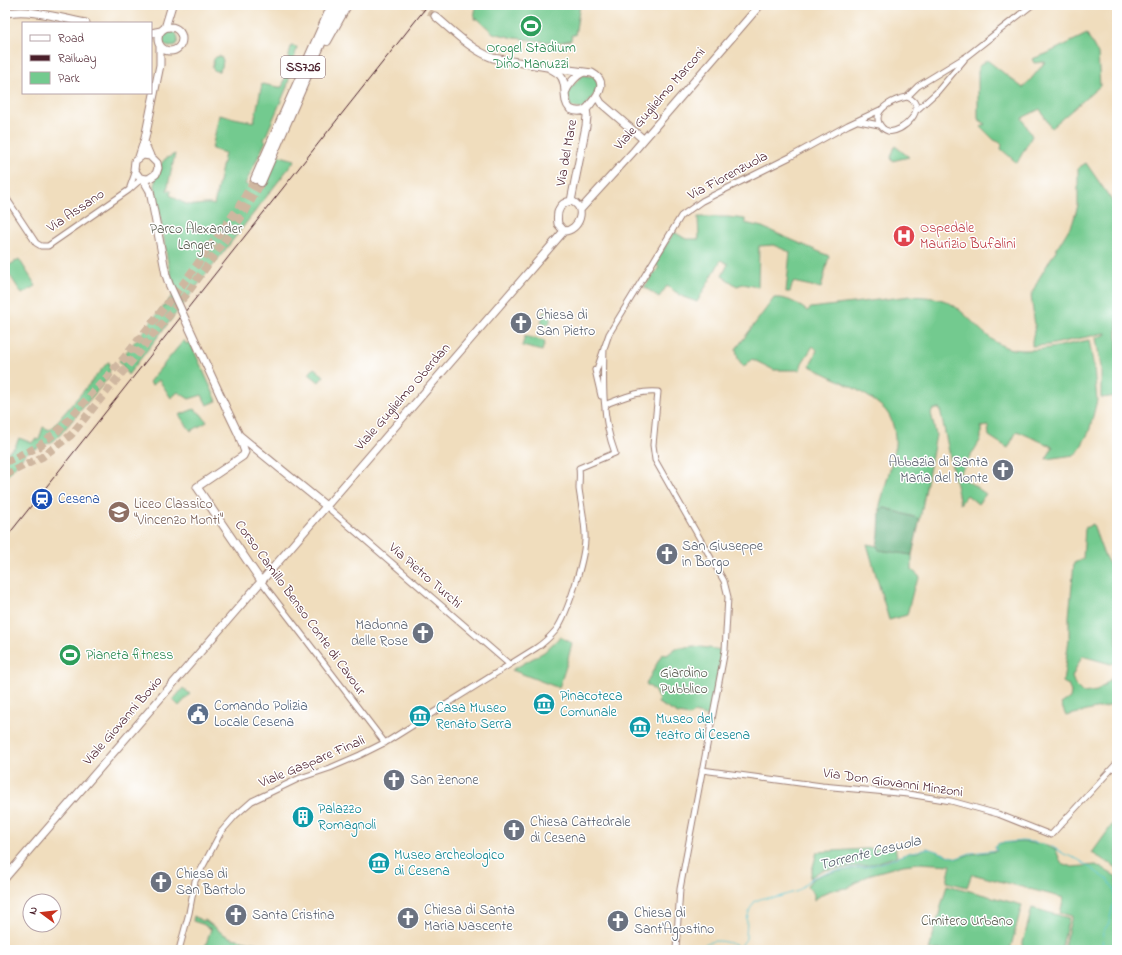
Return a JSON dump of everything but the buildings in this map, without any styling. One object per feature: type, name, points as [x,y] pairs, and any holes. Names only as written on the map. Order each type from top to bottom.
[{"type":"highway","points":[[304,65],[326,5]]},
{"type":"highway","name":"SS726","points":[[286,117],[304,65],[332,5]]},
{"type":"highway","name":"SS726","points":[[258,180],[339,5]]},
{"type":"highway","points":[[300,91],[347,5]]},
{"type":"main road","name":"Viale Guglielmo Marconi","points":[[580,210],[760,5]]},
{"type":"main road","points":[[171,8],[163,30],[158,37],[160,65],[144,142],[139,157],[134,164],[135,173],[143,179],[150,191],[166,275],[239,435],[326,506]]},
{"type":"main road","points":[[160,65],[166,56],[179,46],[182,40],[173,21],[171,8]]},
{"type":"main road","points":[[5,14],[13,11],[27,12],[81,22]]},
{"type":"main road","points":[[435,16],[468,43],[486,55],[499,59],[549,68],[592,73],[599,79],[601,89],[586,109],[578,111],[570,109],[565,101],[565,88],[561,76],[549,68]]},
{"type":"main road","points":[[152,33],[172,28],[178,31]]},
{"type":"main road","points":[[152,39],[166,51],[174,51]]},
{"type":"main road","points":[[564,93],[578,76],[584,72]]},
{"type":"main road","points":[[597,96],[601,103],[643,139]]},
{"type":"main road","name":"Via del Mare","points":[[572,202],[586,126],[586,109]]},
{"type":"main road","points":[[144,142],[150,156]]},
{"type":"main road","points":[[139,157],[146,155],[150,156],[156,160],[158,165],[150,191]]},
{"type":"main road","points":[[143,179],[154,176]]},
{"type":"main road","points":[[565,202],[572,202],[577,204],[580,210],[580,218],[574,228],[570,231],[564,231],[558,224],[558,214],[562,205],[565,202]]},
{"type":"main road","name":"Viale Guglielmo Oberdan","points":[[261,581],[564,231]]},
{"type":"main road","name":"Corso Camillo Benso Conte di Cavour","points":[[239,435],[245,452],[242,456],[197,487],[261,581]]},
{"type":"main road","name":"Viale Giovanni Bovio","points":[[5,878],[261,581]]},
{"type":"street","points":[[879,125],[878,118],[880,110],[894,101],[907,97],[918,86],[967,56],[1032,5]]},
{"type":"street","points":[[858,121],[870,122],[879,125],[887,131],[897,131],[937,92],[967,56]]},
{"type":"street","points":[[907,97],[914,100],[917,110]]},
{"type":"street","name":"Via Fiorenzuola","points":[[596,368],[608,334],[681,216],[702,201],[880,110]]},
{"type":"street","points":[[129,190],[135,173]]},
{"type":"street","name":"Via Assano","points":[[5,196],[36,243],[41,246],[48,246],[143,179]]},
{"type":"street","name":"Via Fiorenzuola","points":[[604,347],[604,410]]},
{"type":"street","points":[[596,368],[604,371]]},
{"type":"street","points":[[596,368],[604,410]]},
{"type":"street","points":[[604,410],[608,404],[614,401],[644,392],[658,392],[653,445],[655,460],[724,581],[728,597],[725,650],[680,889],[676,950]]},
{"type":"street","points":[[603,395],[614,401]]},
{"type":"street","name":"Viale Gaspare Finali","points":[[179,950],[195,881],[221,832],[235,816],[252,801],[300,778],[330,768],[385,743],[544,643],[559,624],[567,607],[578,573],[586,540],[579,490],[579,468],[615,453],[608,434],[604,410]]},
{"type":"street","name":"Via Pietro Turchi","points":[[326,506],[509,664]]},
{"type":"street","name":"Corso Camillo Benso Conte di Cavour","points":[[261,581],[385,743]]},
{"type":"street","name":"Via Don Giovanni Minzoni","points":[[702,770],[822,786],[908,794],[951,801],[998,814],[1051,835],[1117,763]]},
{"type":"green space","name":"Orogel Stadium Dino Manuzzi","points":[[476,5],[580,5],[575,35],[572,35],[571,40],[556,43],[514,38],[493,33],[478,19],[474,19]]},
{"type":"green space","points":[[170,31],[177,36],[178,39],[173,46],[170,47],[163,42],[162,39],[167,32]]},
{"type":"green space","points":[[1087,34],[1098,54],[1100,86],[1051,128],[1040,109],[1022,118],[1032,136],[1017,163],[1001,149],[1002,145],[999,142],[994,140],[981,127],[985,124],[978,119],[978,67],[987,60],[1023,88],[1045,62],[1034,63],[1032,59],[1046,54]]},
{"type":"green space","name":"Parco Alexander Langer","points":[[291,46],[297,47],[287,87],[264,140],[266,141],[245,184],[260,192],[277,155],[295,160],[128,375],[119,361],[177,290],[173,283],[168,263],[155,187],[155,179],[160,171],[161,164],[165,159],[175,154],[167,190],[171,191],[170,195],[188,204],[214,205],[225,153],[212,149],[219,115],[254,122],[262,84],[278,87],[282,87],[283,85]]},
{"type":"green space","points":[[220,56],[223,60],[222,67],[219,71],[215,71],[212,68],[214,59]]},
{"type":"green space","points":[[582,75],[595,77],[599,88],[585,107],[581,109],[571,107],[567,93]]},
{"type":"green space","points":[[895,146],[909,157],[892,161],[891,157]]},
{"type":"green space","points":[[1086,163],[1117,208],[1117,396],[1101,398],[1101,367],[1096,338],[1107,334],[1105,333],[1049,345],[1032,346],[1035,326],[1031,296],[1038,280],[1073,222],[1078,205],[1078,168]]},
{"type":"green space","points":[[698,217],[728,217],[745,219],[745,223],[762,227],[829,256],[821,288],[793,282],[790,292],[786,292],[790,252],[773,245],[759,246],[758,287],[743,284],[737,286],[722,276],[728,264],[721,260],[697,302],[683,297],[667,286],[659,297],[644,287],[659,267],[655,264],[674,232],[686,239],[699,239]]},
{"type":"green space","points":[[19,259],[36,286],[22,294],[5,268]]},
{"type":"green space","points":[[911,296],[935,298],[948,302],[956,307],[995,341],[1012,349],[1041,349],[1089,340],[1094,368],[1097,400],[1089,432],[1078,452],[1074,455],[1046,459],[1053,447],[1017,431],[1008,448],[989,436],[988,426],[981,427],[981,439],[959,475],[986,494],[978,504],[967,495],[960,504],[940,409],[934,409],[931,413],[936,435],[920,519],[885,508],[880,510],[895,446],[894,427],[886,411],[879,404],[861,392],[810,366],[817,350],[813,346],[802,363],[800,370],[774,370],[752,359],[744,367],[738,359],[736,349],[774,298],[783,298],[792,301],[807,311],[811,308]]},
{"type":"green space","points":[[544,311],[552,313],[549,325],[541,323]]},
{"type":"green space","points":[[525,336],[545,341],[542,351],[522,346]]},
{"type":"green space","points":[[184,340],[186,344],[190,342],[217,401],[207,405],[202,395],[189,399],[178,392],[171,398],[159,380],[152,385],[149,382]]},
{"type":"green space","points":[[108,362],[110,369],[108,378],[58,437],[51,442],[26,453],[8,475],[5,473],[5,454],[15,447],[19,438],[32,443],[35,439],[39,440],[43,427],[50,430]]},
{"type":"green space","points":[[314,368],[324,376],[319,382],[309,374]]},
{"type":"green space","points":[[194,409],[201,414],[207,422],[191,431],[179,415]]},
{"type":"green space","points":[[885,508],[920,519],[912,555],[879,550],[877,546],[880,510]]},
{"type":"green space","points":[[1093,524],[1105,557],[1112,569],[1117,574],[1117,662],[1111,664],[1082,656],[1072,677],[1075,685],[1083,693],[1097,691],[1112,678],[1117,668],[1117,704],[1066,716],[1061,704],[1070,698],[1071,692],[1068,685],[1063,682],[1069,639],[1069,617],[1074,563],[1083,559],[1085,528]]},
{"type":"green space","points":[[867,544],[877,546],[880,550],[912,555],[912,570],[920,577],[914,587],[907,615],[889,620]]},
{"type":"green space","points":[[1117,549],[1117,567],[1110,555]]},
{"type":"green space","points":[[560,637],[572,643],[559,688],[512,670],[544,652]]},
{"type":"green space","name":"Giardino Pubblico","points":[[694,646],[722,650],[710,717],[694,713],[689,716],[678,714],[658,703],[659,700],[654,690],[646,684],[662,654],[667,655],[676,648]]},
{"type":"green space","points":[[183,688],[190,694],[179,706],[173,700]]},
{"type":"green space","points":[[1117,818],[1117,868],[1092,853]]},
{"type":"green space","points":[[1022,842],[1042,844],[1056,850],[1061,863],[1072,867],[1096,865],[1117,877],[1117,950],[1063,950],[1072,916],[1060,913],[1064,898],[972,874],[967,887],[947,882],[951,865],[919,863],[903,865],[871,874],[847,888],[832,890],[824,893],[814,900],[814,894],[807,886],[812,879],[823,874],[870,866],[927,848],[957,858],[971,854],[997,851],[994,846],[1000,843]]},
{"type":"green space","points":[[895,847],[897,856],[870,865],[823,870],[810,878],[817,852]]},
{"type":"green space","name":"Cimitero Urbano","points":[[947,885],[1022,905],[1010,950],[929,950]]},
{"type":"green space","points":[[1032,908],[1069,918],[1061,950],[1021,950]]},
{"type":"green space","points":[[194,916],[202,921],[205,920],[223,934],[232,938],[289,950],[204,950],[211,929],[205,925],[193,921]]},
{"type":"waterway","name":"Torrente Cesuola","points":[[705,944],[713,941],[722,941],[740,947],[746,939],[747,919],[750,909],[755,901],[763,898],[775,898],[798,891],[812,878],[824,873],[870,866],[927,848],[957,858],[970,853],[997,850],[994,846],[1000,843],[1022,841],[1051,846],[1064,854],[1079,860],[1108,880],[1114,889],[1115,896],[1109,923],[1103,932],[1102,950]]},
{"type":"tunnel","points":[[420,5],[435,16]]},
{"type":"tunnel","points":[[5,462],[38,447],[61,428],[124,358],[183,284],[238,208],[255,179]]},
{"type":"tunnel","points":[[5,475],[42,457],[71,435],[189,291],[245,212],[261,182]]},
{"type":"railway","points":[[5,539],[428,5]]},
{"type":"place","name":"Orogel Stadium Dino Manuzzi","points":[[531,26]]},
{"type":"place","name":"Ospedale Maurizio Bufalini","points":[[904,236]]},
{"type":"place","name":"Chiesa di San Pietro","points":[[521,323]]},
{"type":"place","name":"Abbazia di Santa Maria del Monte","points":[[1003,470]]},
{"type":"place","name":"Cesena","points":[[42,499]]},
{"type":"place","name":"Liceo Classico \"Vincenzo Monti\"","points":[[119,512]]},
{"type":"place","name":"San Giuseppe in Borgo","points":[[667,554]]},
{"type":"place","name":"Madonna delle Rose","points":[[423,633]]},
{"type":"place","name":"Pianeta fitness","points":[[70,655]]},
{"type":"place","name":"Pinacoteca Comunale","points":[[544,704]]},
{"type":"place","name":"Comando Polizia Locale Cesena","points":[[198,714]]},
{"type":"place","name":"Casa Museo Renato Serra","points":[[420,716]]},
{"type":"place","name":"Museo del teatro di Cesena","points":[[640,727]]},
{"type":"place","name":"San Zenone","points":[[394,780]]},
{"type":"place","name":"Palazzo Romagnoli","points":[[303,817]]},
{"type":"place","name":"Chiesa Cattedrale di Cesena","points":[[514,830]]},
{"type":"place","name":"Museo archeologico di Cesena","points":[[379,863]]},
{"type":"place","name":"Chiesa di San Bartolo","points":[[161,882]]},
{"type":"place","name":"Santa Cristina","points":[[236,915]]},
{"type":"place","name":"Chiesa di Santa Maria Nascente","points":[[408,918]]},
{"type":"place","name":"Chiesa di Sant'Agostino","points":[[618,921]]}]
